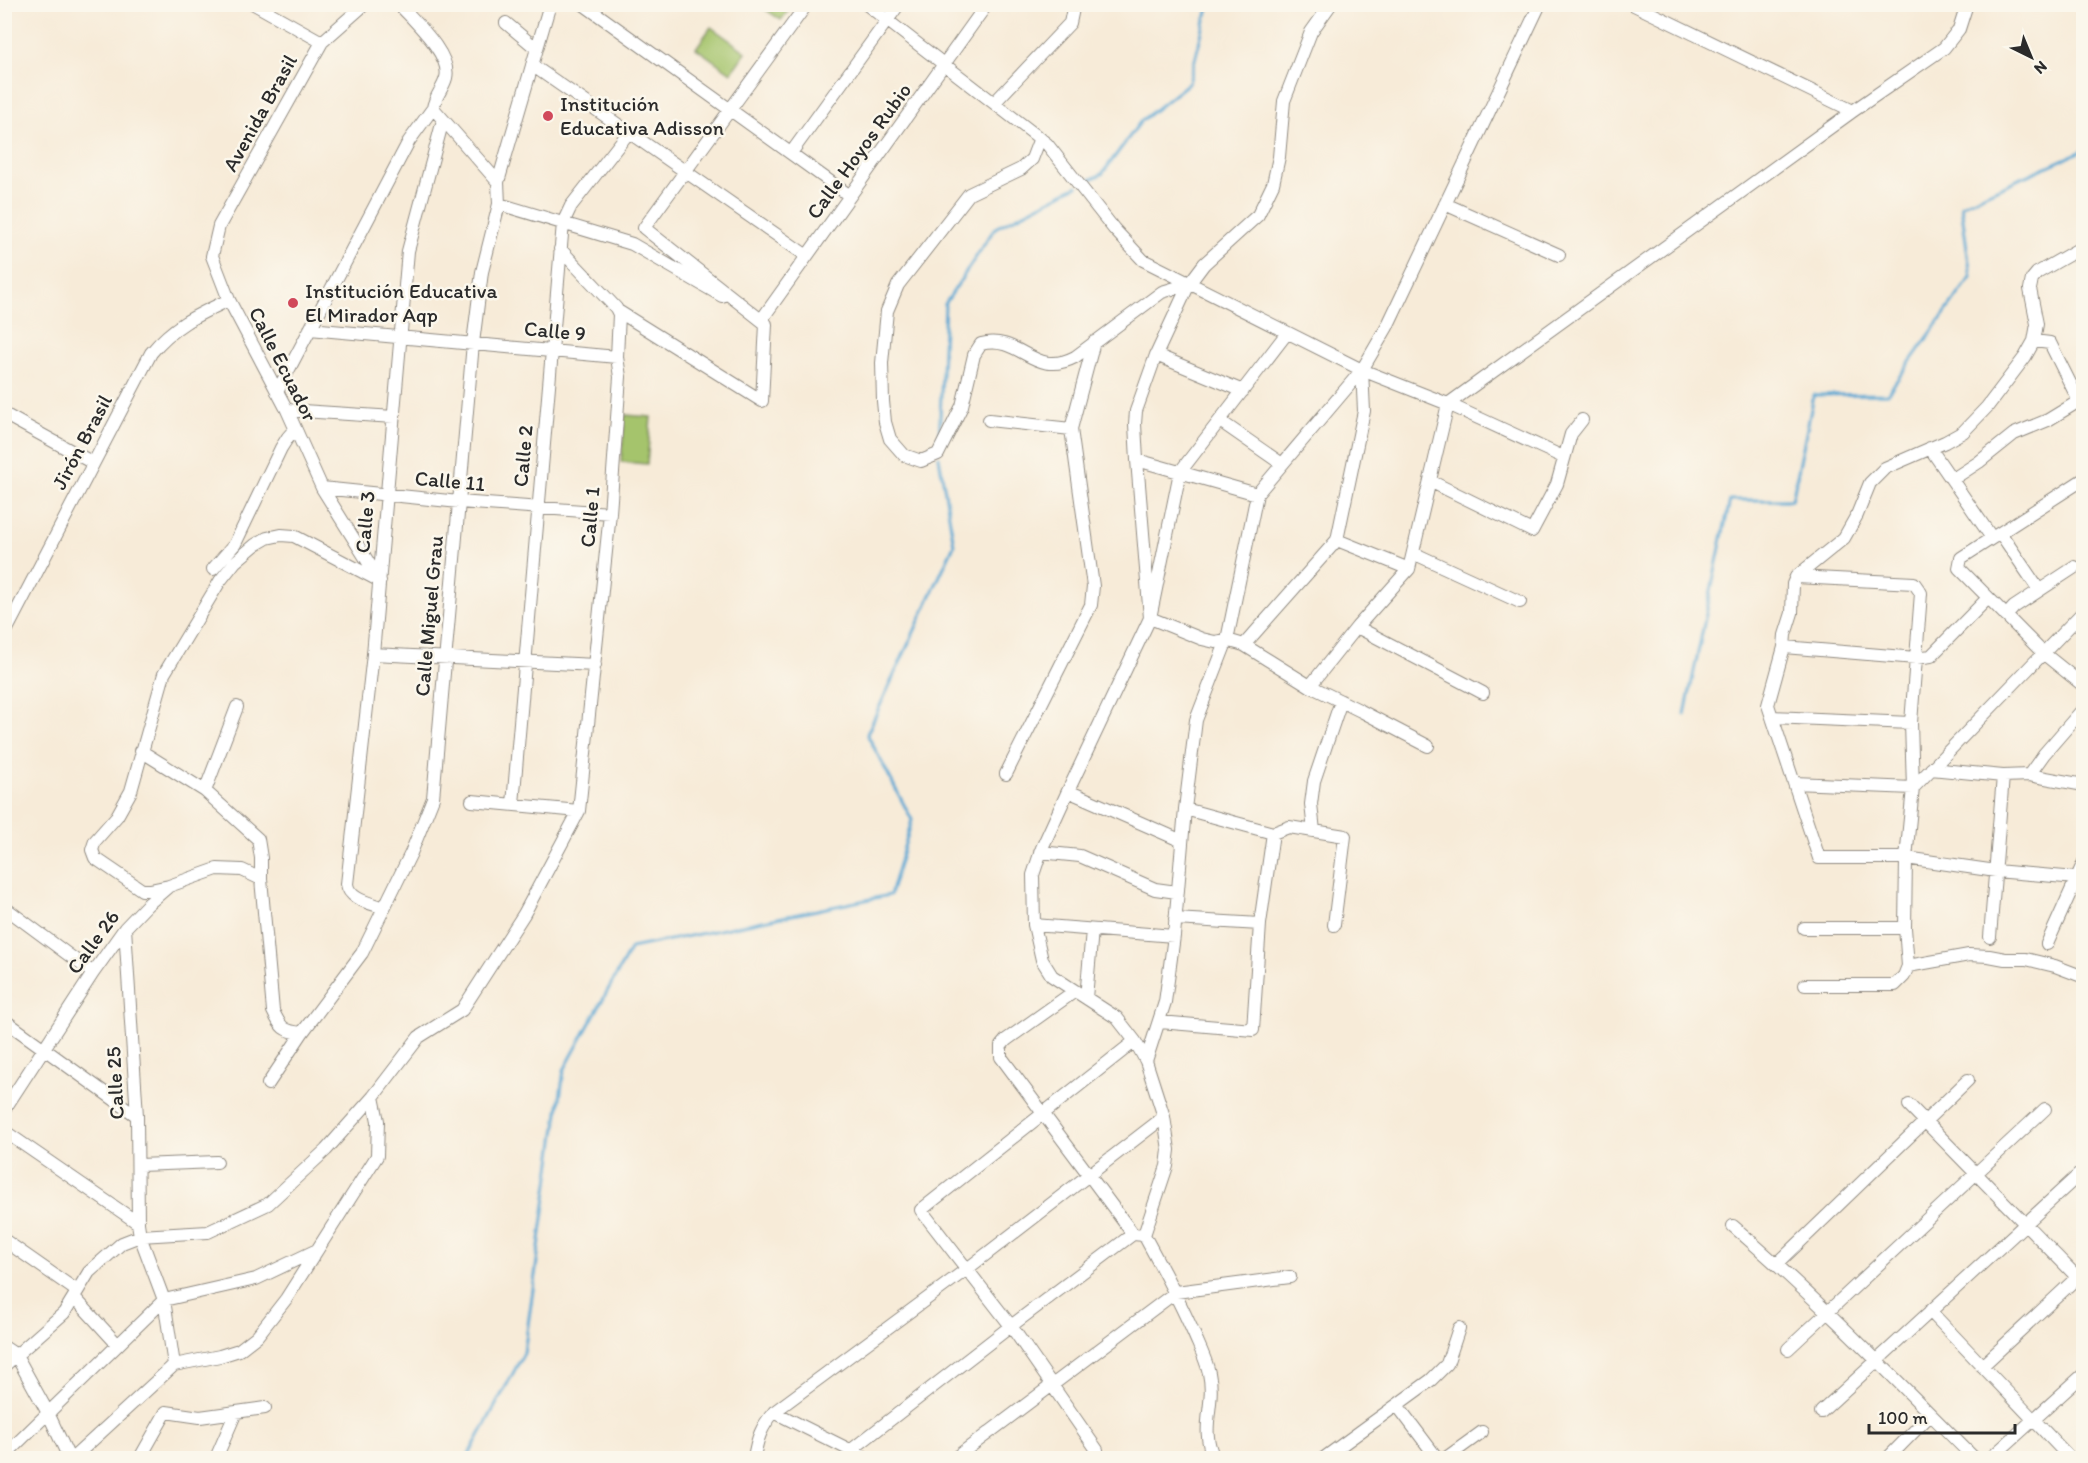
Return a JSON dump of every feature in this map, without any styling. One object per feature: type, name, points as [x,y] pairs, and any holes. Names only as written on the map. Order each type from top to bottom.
[{"type":"street","points":[[254,4],[322,42]]},
{"type":"street","name":"Avenida Brasil","points":[[212,256],[219,226],[322,42],[365,4]]},
{"type":"street","points":[[399,4],[442,54],[447,66],[446,78],[434,100],[434,108],[498,182]]},
{"type":"street","name":"Calle Miguel Grau","points":[[268,1084],[302,1033],[362,953],[411,853],[433,798],[473,344],[482,272],[499,204],[498,182],[550,4]]},
{"type":"street","points":[[583,4],[850,196]]},
{"type":"street","points":[[561,249],[618,311],[762,401],[766,324],[644,228],[807,4]]},
{"type":"street","points":[[866,4],[1040,138],[1069,171],[1114,230],[1143,260],[1362,370],[1448,404],[1563,457]]},
{"type":"street","points":[[791,153],[899,4]]},
{"type":"street","name":"Calle Hoyos Rubio","points":[[762,319],[987,4]]},
{"type":"street","points":[[994,103],[1070,23],[1074,4]]},
{"type":"street","points":[[1150,618],[1137,460],[1136,411],[1156,355],[1189,285],[1204,264],[1257,215],[1273,184],[1279,157],[1284,100],[1311,32],[1331,4]]},
{"type":"street","points":[[1146,1061],[1166,1002],[1196,720],[1227,640],[1257,494],[1362,370],[1387,327],[1540,4]]},
{"type":"street","points":[[1632,4],[1853,111]]},
{"type":"street","points":[[1310,686],[1357,627],[1409,569],[1448,404],[1853,111],[1944,48],[1959,29],[1967,4]]},
{"type":"street","points":[[506,23],[537,49]]},
{"type":"street","points":[[532,65],[807,256]]},
{"type":"street","points":[[277,392],[409,141],[434,108]]},
{"type":"street","name":"Calle 3","points":[[384,908],[351,895],[347,888],[380,581],[408,251],[443,120]]},
{"type":"street","name":"Calle 2","points":[[513,804],[563,223],[571,206],[629,132]]},
{"type":"street","points":[[1040,138],[1032,159],[1021,169],[969,194],[898,285],[887,311],[882,363],[883,401],[885,422],[890,439],[904,455],[921,461],[938,454],[962,406],[974,355],[981,344],[994,341],[1010,345],[1042,363],[1065,362],[1162,292],[1189,285]]},
{"type":"street","points":[[499,204],[632,244],[762,319]]},
{"type":"street","points":[[1445,204],[1559,255]]},
{"type":"street","points":[[2080,879],[1996,871],[1906,858],[1819,858],[1768,705],[1792,613],[1793,584],[1796,577],[1844,538],[1857,515],[1870,483],[1886,468],[1963,432],[1987,407],[2025,357],[2034,341],[2037,324],[2030,289],[2032,279],[2037,273],[2082,251]]},
{"type":"street","name":"Calle Ecuador","points":[[212,256],[229,300],[286,410],[322,488],[380,581]]},
{"type":"street","name":"Jirón Brasil","points":[[4,635],[152,353],[165,336],[186,320],[229,300]]},
{"type":"street","name":"Calle 1","points":[[579,811],[610,513],[620,377],[617,357],[618,311]]},
{"type":"street","points":[[618,339],[635,327],[645,328]]},
{"type":"street","name":"Calle 9","points":[[310,329],[617,357]]},
{"type":"street","points":[[850,1455],[1011,1326],[1138,1235],[1167,1166],[1169,1150],[1164,1117],[1146,1061],[1135,1041],[1117,1018],[1052,976],[1042,960],[1034,925],[1033,875],[1040,852],[1150,618],[1180,472],[1287,333]]},
{"type":"street","points":[[1953,479],[2014,434],[2049,420],[2081,399],[2050,343],[2034,341]]},
{"type":"street","points":[[1006,774],[1090,605],[1093,586],[1071,429],[1094,342]]},
{"type":"street","points":[[1156,355],[1243,391]]},
{"type":"street","points":[[1244,645],[1337,540],[1364,411],[1362,370]]},
{"type":"street","points":[[286,410],[394,417]]},
{"type":"street","points":[[4,414],[93,463]]},
{"type":"street","points":[[989,420],[1071,429]]},
{"type":"street","points":[[1430,481],[1532,531],[1557,484],[1571,434],[1582,420]]},
{"type":"street","points":[[1220,421],[1282,464]]},
{"type":"street","points":[[213,569],[235,544],[281,448],[295,429]]},
{"type":"street","points":[[1930,448],[2039,590]]},
{"type":"street","points":[[1137,460],[1257,494]]},
{"type":"street","points":[[2084,479],[1961,558],[1959,568],[2043,653],[2084,686]]},
{"type":"street","name":"Calle 11","points":[[322,488],[459,502],[610,513]]},
{"type":"street","points":[[169,886],[142,890],[95,858],[92,850],[95,842],[117,816],[131,791],[164,674],[220,581],[235,562],[249,550],[267,538],[280,535],[294,536],[380,581]]},
{"type":"street","points":[[1337,540],[1409,569]]},
{"type":"street","points":[[235,544],[249,550]]},
{"type":"street","points":[[1413,553],[1520,602]]},
{"type":"street","points":[[2006,616],[2014,607],[2075,567]]},
{"type":"street","points":[[1796,577],[1914,583],[1921,593],[1911,723],[1913,788],[1906,858],[1905,928],[1908,966],[1904,976],[1894,985],[1805,985]]},
{"type":"street","points":[[1784,647],[1916,658],[1931,656],[1988,598]]},
{"type":"street","points":[[1794,783],[1913,788],[2084,611]]},
{"type":"street","points":[[1150,618],[1202,639],[1215,642],[1227,640],[1244,645],[1310,686],[1428,747]]},
{"type":"street","points":[[1357,627],[1483,693]]},
{"type":"street","points":[[373,654],[595,665]]},
{"type":"street","points":[[1314,831],[1311,804],[1314,781],[1341,701]]},
{"type":"street","points":[[205,791],[237,707]]},
{"type":"street","points":[[2029,775],[2084,708]]},
{"type":"street","points":[[1772,717],[1911,723]]},
{"type":"street","points":[[141,751],[205,791],[258,839],[273,1011],[280,1026],[290,1032],[302,1033]]},
{"type":"street","points":[[1931,770],[2003,776],[2029,775],[2084,785]]},
{"type":"street","points":[[1990,937],[2003,776]]},
{"type":"street","points":[[1068,791],[1182,841]]},
{"type":"street","points":[[4,1366],[63,1313],[89,1272],[122,1243],[140,1236],[208,1232],[267,1203],[327,1150],[419,1037],[462,1010],[524,914],[579,811],[472,801]]},
{"type":"street","points":[[1185,809],[1273,832],[1289,827],[1345,836],[1334,925]]},
{"type":"street","points":[[1160,1022],[1253,1030],[1260,924],[1273,832]]},
{"type":"street","points":[[1040,852],[1080,856],[1155,889],[1178,892]]},
{"type":"street","points":[[2047,944],[2080,879],[2084,861]]},
{"type":"street","name":"Calle 26","points":[[4,1110],[93,973],[125,928],[147,905],[169,886],[217,869],[242,870],[261,879]]},
{"type":"street","points":[[4,907],[93,973]]},
{"type":"street","points":[[1175,919],[1260,924]]},
{"type":"street","points":[[1034,925],[1174,936]]},
{"type":"street","name":"Calle 25","points":[[125,928],[137,1116],[138,1222],[140,1236],[164,1300],[174,1365]]},
{"type":"street","points":[[1804,928],[1905,928]]},
{"type":"street","points":[[1086,998],[1092,930]]},
{"type":"street","points":[[1908,966],[1969,955],[1989,956],[2026,959],[2055,966],[2084,977]]},
{"type":"street","points":[[1075,991],[1006,1040],[1001,1046],[1001,1057],[1088,1175],[1138,1235],[1176,1292],[1209,1371],[1212,1392],[1206,1429],[1208,1445],[1214,1458]]},
{"type":"street","points":[[4,1020],[137,1116]]},
{"type":"street","points":[[1097,1450],[1011,1326],[921,1210],[1135,1041]]},
{"type":"street","points":[[1777,1264],[1968,1080]]},
{"type":"street","points":[[4,1347],[16,1354],[71,1458],[174,1365],[239,1350],[257,1336],[286,1299],[377,1156],[378,1121],[373,1096]]},
{"type":"street","points":[[1909,1105],[2081,1278],[1982,1366]]},
{"type":"street","points":[[1788,1349],[2045,1109]]},
{"type":"street","points":[[754,1458],[763,1425],[774,1412],[967,1269],[1164,1117]]},
{"type":"street","points":[[4,1131],[138,1222]]},
{"type":"street","points":[[139,1165],[217,1162]]},
{"type":"street","points":[[1821,1412],[2084,1170]]},
{"type":"street","points":[[1732,1226],[1777,1264],[1974,1458]]},
{"type":"street","points":[[4,1240],[76,1294],[118,1345]]},
{"type":"street","points":[[4,1456],[164,1300],[256,1279],[318,1249]]},
{"type":"street","points":[[955,1458],[1176,1292],[1290,1277]]},
{"type":"street","points":[[1929,1311],[2070,1458]]},
{"type":"street","points":[[1324,1458],[1431,1380],[1447,1364],[1459,1328]]},
{"type":"street","points":[[1991,1458],[2084,1374]]},
{"type":"street","points":[[1396,1405],[1437,1458]]},
{"type":"street","points":[[140,1458],[166,1412],[200,1417],[265,1408]]},
{"type":"street","points":[[216,1458],[236,1412]]},
{"type":"street","points":[[774,1412],[850,1455],[866,1458]]},
{"type":"street","points":[[1888,1458],[1930,1415]]},
{"type":"street","points":[[1446,1458],[1482,1432]]},
{"type":"green space","points":[[759,5],[793,5],[781,20]]},
{"type":"green space","points":[[711,27],[746,52],[731,73],[696,48]]},
{"type":"green space","points":[[625,415],[651,417],[647,464],[621,462]]},
{"type":"waterway","points":[[1083,183],[1102,174],[1141,121],[1189,83],[1209,4]]},
{"type":"waterway","points":[[1685,714],[1730,500],[1792,500],[1814,395],[1887,394],[1971,277],[1961,205],[2084,150]]},
{"type":"waterway","points":[[939,441],[945,304],[995,228],[1077,186]]},
{"type":"waterway","points":[[467,1458],[524,1353],[564,1070],[631,948],[890,895],[912,820],[867,734],[954,545],[939,457]]},
{"type":"place","name":"Institución Educativa Adisson","points":[[548,116]]},
{"type":"place","name":"Institución Educativa El Mirador Aqp","points":[[293,303]]}]
